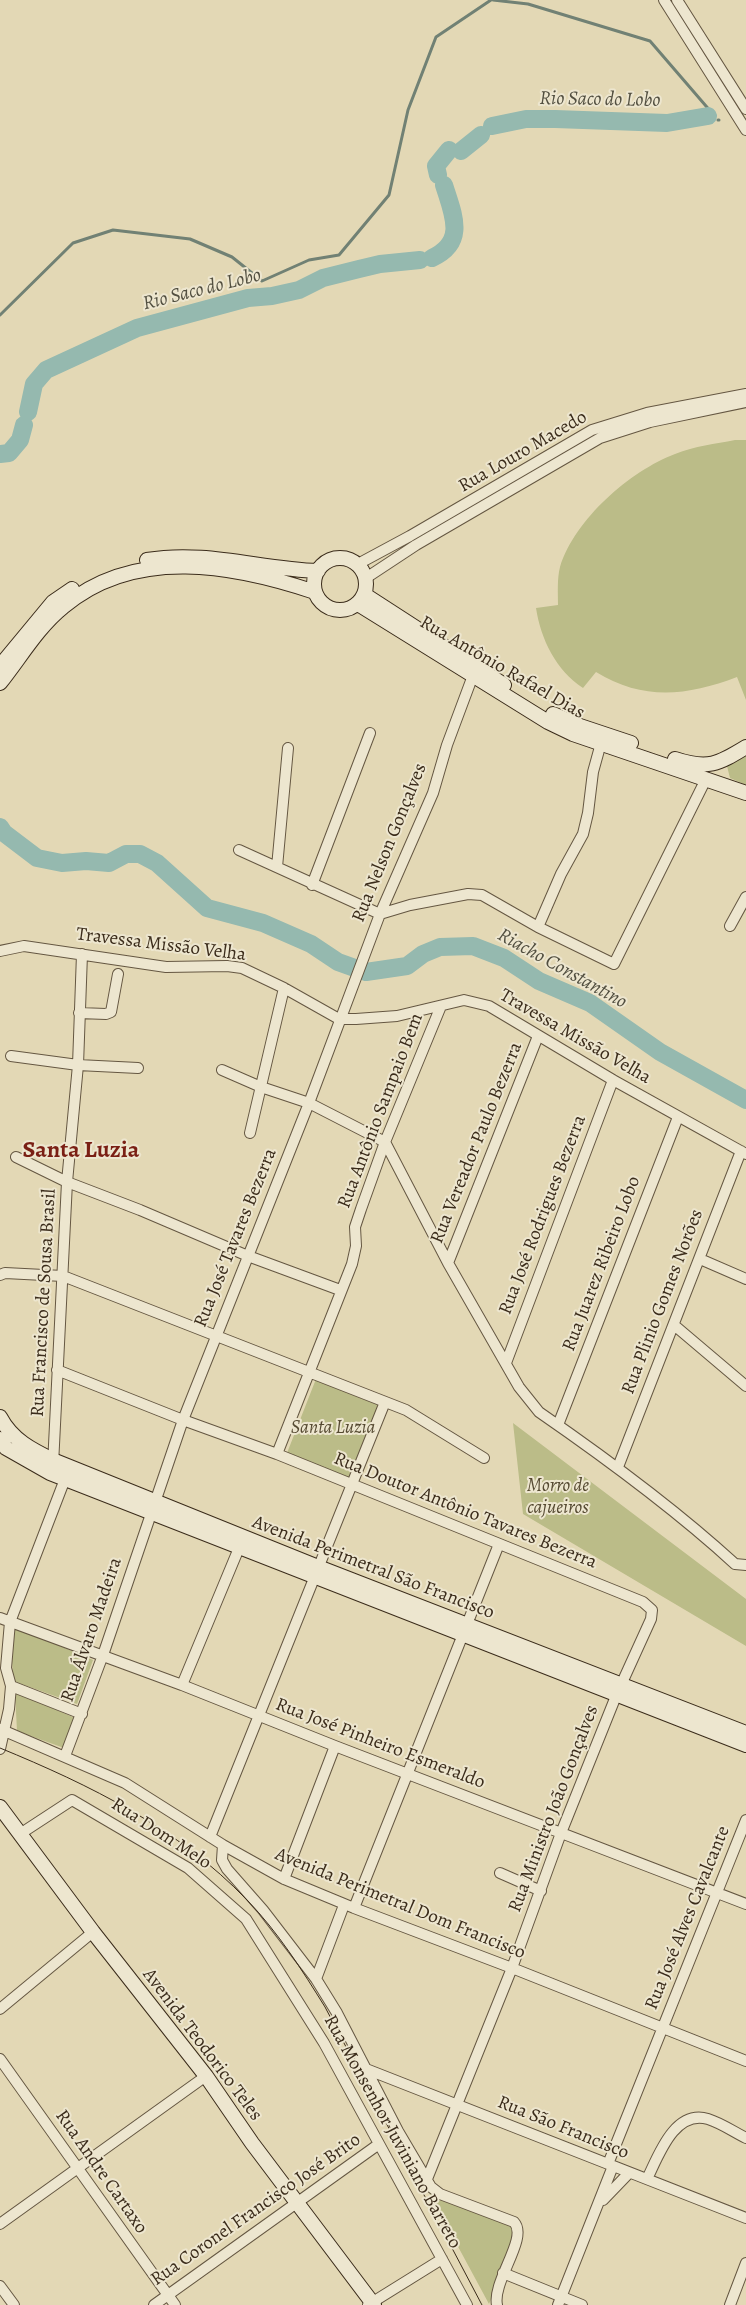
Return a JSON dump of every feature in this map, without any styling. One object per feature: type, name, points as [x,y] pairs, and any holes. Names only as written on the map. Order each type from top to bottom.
[{"type":"main road","points":[[0,666],[52,602],[84,581],[119,567],[168,556],[190,556],[276,568],[318,571]]},
{"type":"main road","points":[[0,683],[51,618],[62,607],[91,588],[125,574],[164,567],[221,568],[286,582],[315,592],[326,606],[334,610],[350,608],[361,599],[366,578],[358,564],[351,560],[336,558],[329,560],[318,571],[315,578],[315,592]]},
{"type":"main road","name":"Rua Antônio Rafael Dias","points":[[361,599],[475,672],[548,722],[573,734],[601,743],[631,748],[701,765],[720,763],[746,747]]},
{"type":"main road","name":"Rua Antônio Rafael Dias","points":[[475,672],[558,716],[631,748],[746,793]]},
{"type":"main road","points":[[713,781],[714,772],[720,763]]},
{"type":"main road","name":"Avenida Perimetral São Francisco","points":[[0,1417],[7,1430],[16,1439],[65,1479],[153,1507],[238,1548],[315,1572]]},
{"type":"main road","name":"Avenida Perimetral São Francisco","points":[[2,1446],[315,1572],[619,1691],[746,1745]]},
{"type":"main road","name":"Avenida Perimetral São Francisco","points":[[619,1691],[746,1733]]},
{"type":"main road","name":"Avenida Teodorico Teles","points":[[0,1807],[206,2076],[252,2143],[372,2304]]},
{"type":"street","points":[[664,0],[746,130]]},
{"type":"street","points":[[677,0],[746,109]]},
{"type":"street","name":"Rua Louro Macedo","points":[[358,564],[410,536],[592,430],[648,413],[746,394]]},
{"type":"street","name":"Rua Louro Macedo","points":[[366,578],[416,544],[600,438],[650,422],[746,402]]},
{"type":"street","name":"Rua Nelson Gonçalves","points":[[356,976],[380,914],[433,792],[447,745],[475,672]]},
{"type":"street","points":[[312,885],[370,733]]},
{"type":"street","points":[[538,927],[561,874],[583,834],[588,813],[593,772],[601,743]]},
{"type":"street","points":[[277,867],[288,748]]},
{"type":"street","points":[[239,850],[312,885],[380,914],[410,905],[459,896],[482,895],[538,927],[614,964],[713,781]]},
{"type":"street","points":[[730,926],[746,897]]},
{"type":"street","name":"Travessa Missão Velha","points":[[0,951],[24,946],[166,967],[227,966],[242,968],[340,1018],[356,1019],[397,1016],[464,1000],[478,1002],[489,1006],[678,1117],[744,1152]]},
{"type":"street","name":"Rua Francisco de Sousa Brasil","points":[[52,1467],[67,1182],[78,1065],[82,954]]},
{"type":"street","points":[[79,1013],[106,1014],[111,1012],[118,974]]},
{"type":"street","name":"Rua José Tavares Bezerra","points":[[153,1507],[183,1420],[309,1103],[356,976]]},
{"type":"street","points":[[250,1133],[284,988]]},
{"type":"street","name":"Rua Antônio Sampaio Bem","points":[[277,1454],[340,1290],[352,1264],[356,1246],[355,1227],[385,1142],[441,1006]]},
{"type":"street","name":"Rua Vereador Paulo Bezerra","points":[[448,1263],[538,1036]]},
{"type":"street","points":[[11,1056],[78,1065],[138,1068]]},
{"type":"street","points":[[222,1070],[260,1087],[309,1103],[385,1142],[448,1263],[531,1404],[618,1467],[702,1534],[735,1564],[746,1565]]},
{"type":"street","name":"Rua José Rodrigues Bezerra","points":[[506,1363],[613,1080]]},
{"type":"street","name":"Rua Juarez Ribeiro Lobo","points":[[558,1425],[678,1117]]},
{"type":"street","name":"Rua Plinio Gomes Norões","points":[[618,1467],[744,1152]]},
{"type":"street","points":[[16,1158],[67,1182],[140,1210],[248,1256],[340,1290]]},
{"type":"street","points":[[700,1259],[746,1279]]},
{"type":"street","points":[[0,1276],[5,1273],[63,1276],[385,1402],[420,1418],[484,1458]]},
{"type":"street","points":[[674,1325],[746,1386]]},
{"type":"street","name":"Rua Doutor Antônio Tavares Bezerra","points":[[57,1370],[183,1420],[277,1454],[643,1602],[652,1610],[651,1619]]},
{"type":"street","points":[[210,1837],[385,1402]]},
{"type":"street","points":[[6,1668],[10,1622],[65,1479]]},
{"type":"street","name":"Rua Álvaro Madeira","points":[[65,1756],[103,1655],[153,1507]]},
{"type":"street","points":[[316,1980],[406,1774],[498,1544]]},
{"type":"street","points":[[182,1685],[238,1548]]},
{"type":"street","name":"Rua José Pinheiro Esmeraldo","points":[[0,1618],[182,1685],[406,1774],[746,1904]]},
{"type":"street","name":"Rua Ministro João Gonçalves","points":[[427,2180],[512,1968],[561,1833],[619,1691],[651,1619]]},
{"type":"street","points":[[0,1651],[11,1686],[0,1749]]},
{"type":"street","points":[[11,1686],[82,1714]]},
{"type":"street","name":"Avenida Perimetral Dom Francisco","points":[[3,1729],[125,1782],[223,1845],[284,1879],[746,2061]]},
{"type":"street","points":[[284,1879],[335,1746]]},
{"type":"street","name":"Rua Dom Melo","points":[[20,1834],[72,1800],[188,1868],[246,1919],[284,1976]]},
{"type":"street","name":"Rua José Alves Cavalcante","points":[[560,2301],[599,2205],[611,2165],[663,2028],[746,1820]]},
{"type":"street","points":[[223,1845],[222,1860],[227,1869],[263,1910],[316,1980],[337,2013],[431,2187],[440,2194],[514,2222],[517,2225],[519,2235],[496,2289],[497,2305]]},
{"type":"street","points":[[500,1873],[541,1891]]},
{"type":"street","points":[[0,2009],[94,1932]]},
{"type":"street","name":"Rua Monsenhor Juviniano Barreto","points":[[284,1976],[324,2043],[467,2305]]},
{"type":"street","name":"Rua Andre Cartaxo","points":[[0,2059],[175,2305]]},
{"type":"street","name":"Rua São Francisco","points":[[366,2069],[746,2218]]},
{"type":"street","points":[[0,2224],[78,2170],[206,2076]]},
{"type":"street","points":[[647,2179],[674,2130],[688,2122],[698,2118],[710,2120],[746,2138]]},
{"type":"street","name":"Rua Coronel Francisco José Brito","points":[[154,2305],[379,2144]]},
{"type":"street","points":[[599,2205],[629,2173]]},
{"type":"street","points":[[372,2304],[442,2258]]},
{"type":"street","points":[[730,2305],[746,2263]]},
{"type":"street","points":[[503,2273],[560,2301],[582,2305]]},
{"type":"street","points":[[0,2286],[14,2305]]},
{"type":"green space","points":[[735,440],[746,440],[746,700],[737,677],[700,688],[665,692],[631,688],[596,672],[583,688],[573,681],[551,653],[538,620],[536,608],[558,605],[560,567],[567,549],[578,531],[606,499],[640,472],[675,454]]},
{"type":"green space","points":[[746,756],[746,785],[730,778],[727,766]]},
{"type":"green space","name":"Santa Luzia","points":[[316,1379],[379,1404],[350,1478],[287,1453]]},
{"type":"green space","name":"Morro de cajueiros","points":[[513,1423],[746,1599],[746,1646],[523,1514]]},
{"type":"green space","points":[[15,1627],[93,1660],[77,1704],[13,1681],[12,1658]]},
{"type":"green space","points":[[15,1692],[75,1718],[64,1748],[17,1731]]},
{"type":"green space","points":[[428,2191],[514,2224],[517,2235],[489,2304]]},
{"type":"waterway","points":[[0,315],[73,243],[113,230],[190,239],[232,257],[262,281],[309,260],[339,255],[389,195],[408,110],[436,37],[491,0]]},
{"type":"waterway","points":[[493,0],[528,4],[650,41],[712,113]]},
{"type":"waterway","name":"Rio Saco do Lobo","points":[[492,126],[526,119],[667,123],[708,116]]},
{"type":"waterway","name":"Rio Saco do Lobo","points":[[461,151],[481,135]]},
{"type":"waterway","name":"Rio Saco do Lobo","points":[[438,175],[436,166],[449,150]]},
{"type":"waterway","name":"Rio Saco do Lobo","points":[[432,258],[443,251],[450,244],[454,236],[451,206],[444,185]]},
{"type":"waterway","name":"Rio Saco do Lobo","points":[[28,412],[34,384],[46,370],[137,328],[248,298],[272,296],[299,290],[323,278],[359,269],[380,264],[420,260]]},
{"type":"waterway","name":"Rio Saco do Lobo","points":[[0,454],[9,453],[20,440],[24,425]]},
{"type":"waterway","name":"Riacho Constantino","points":[[0,827],[4,833],[37,858],[62,863],[86,861],[109,863],[126,854],[140,854],[157,863],[207,908],[263,923],[311,944],[338,962],[366,972],[407,966],[423,954],[440,947],[473,946],[504,958],[539,981],[590,1003],[660,1052],[746,1100]]},
{"type":"tram line","points":[[0,1748],[100,1793],[162,1830],[220,1874],[258,1912],[289,1952],[325,2007],[482,2305]]},
{"type":"district","name":"Santa Luzia","points":[[81,1151]]}]
